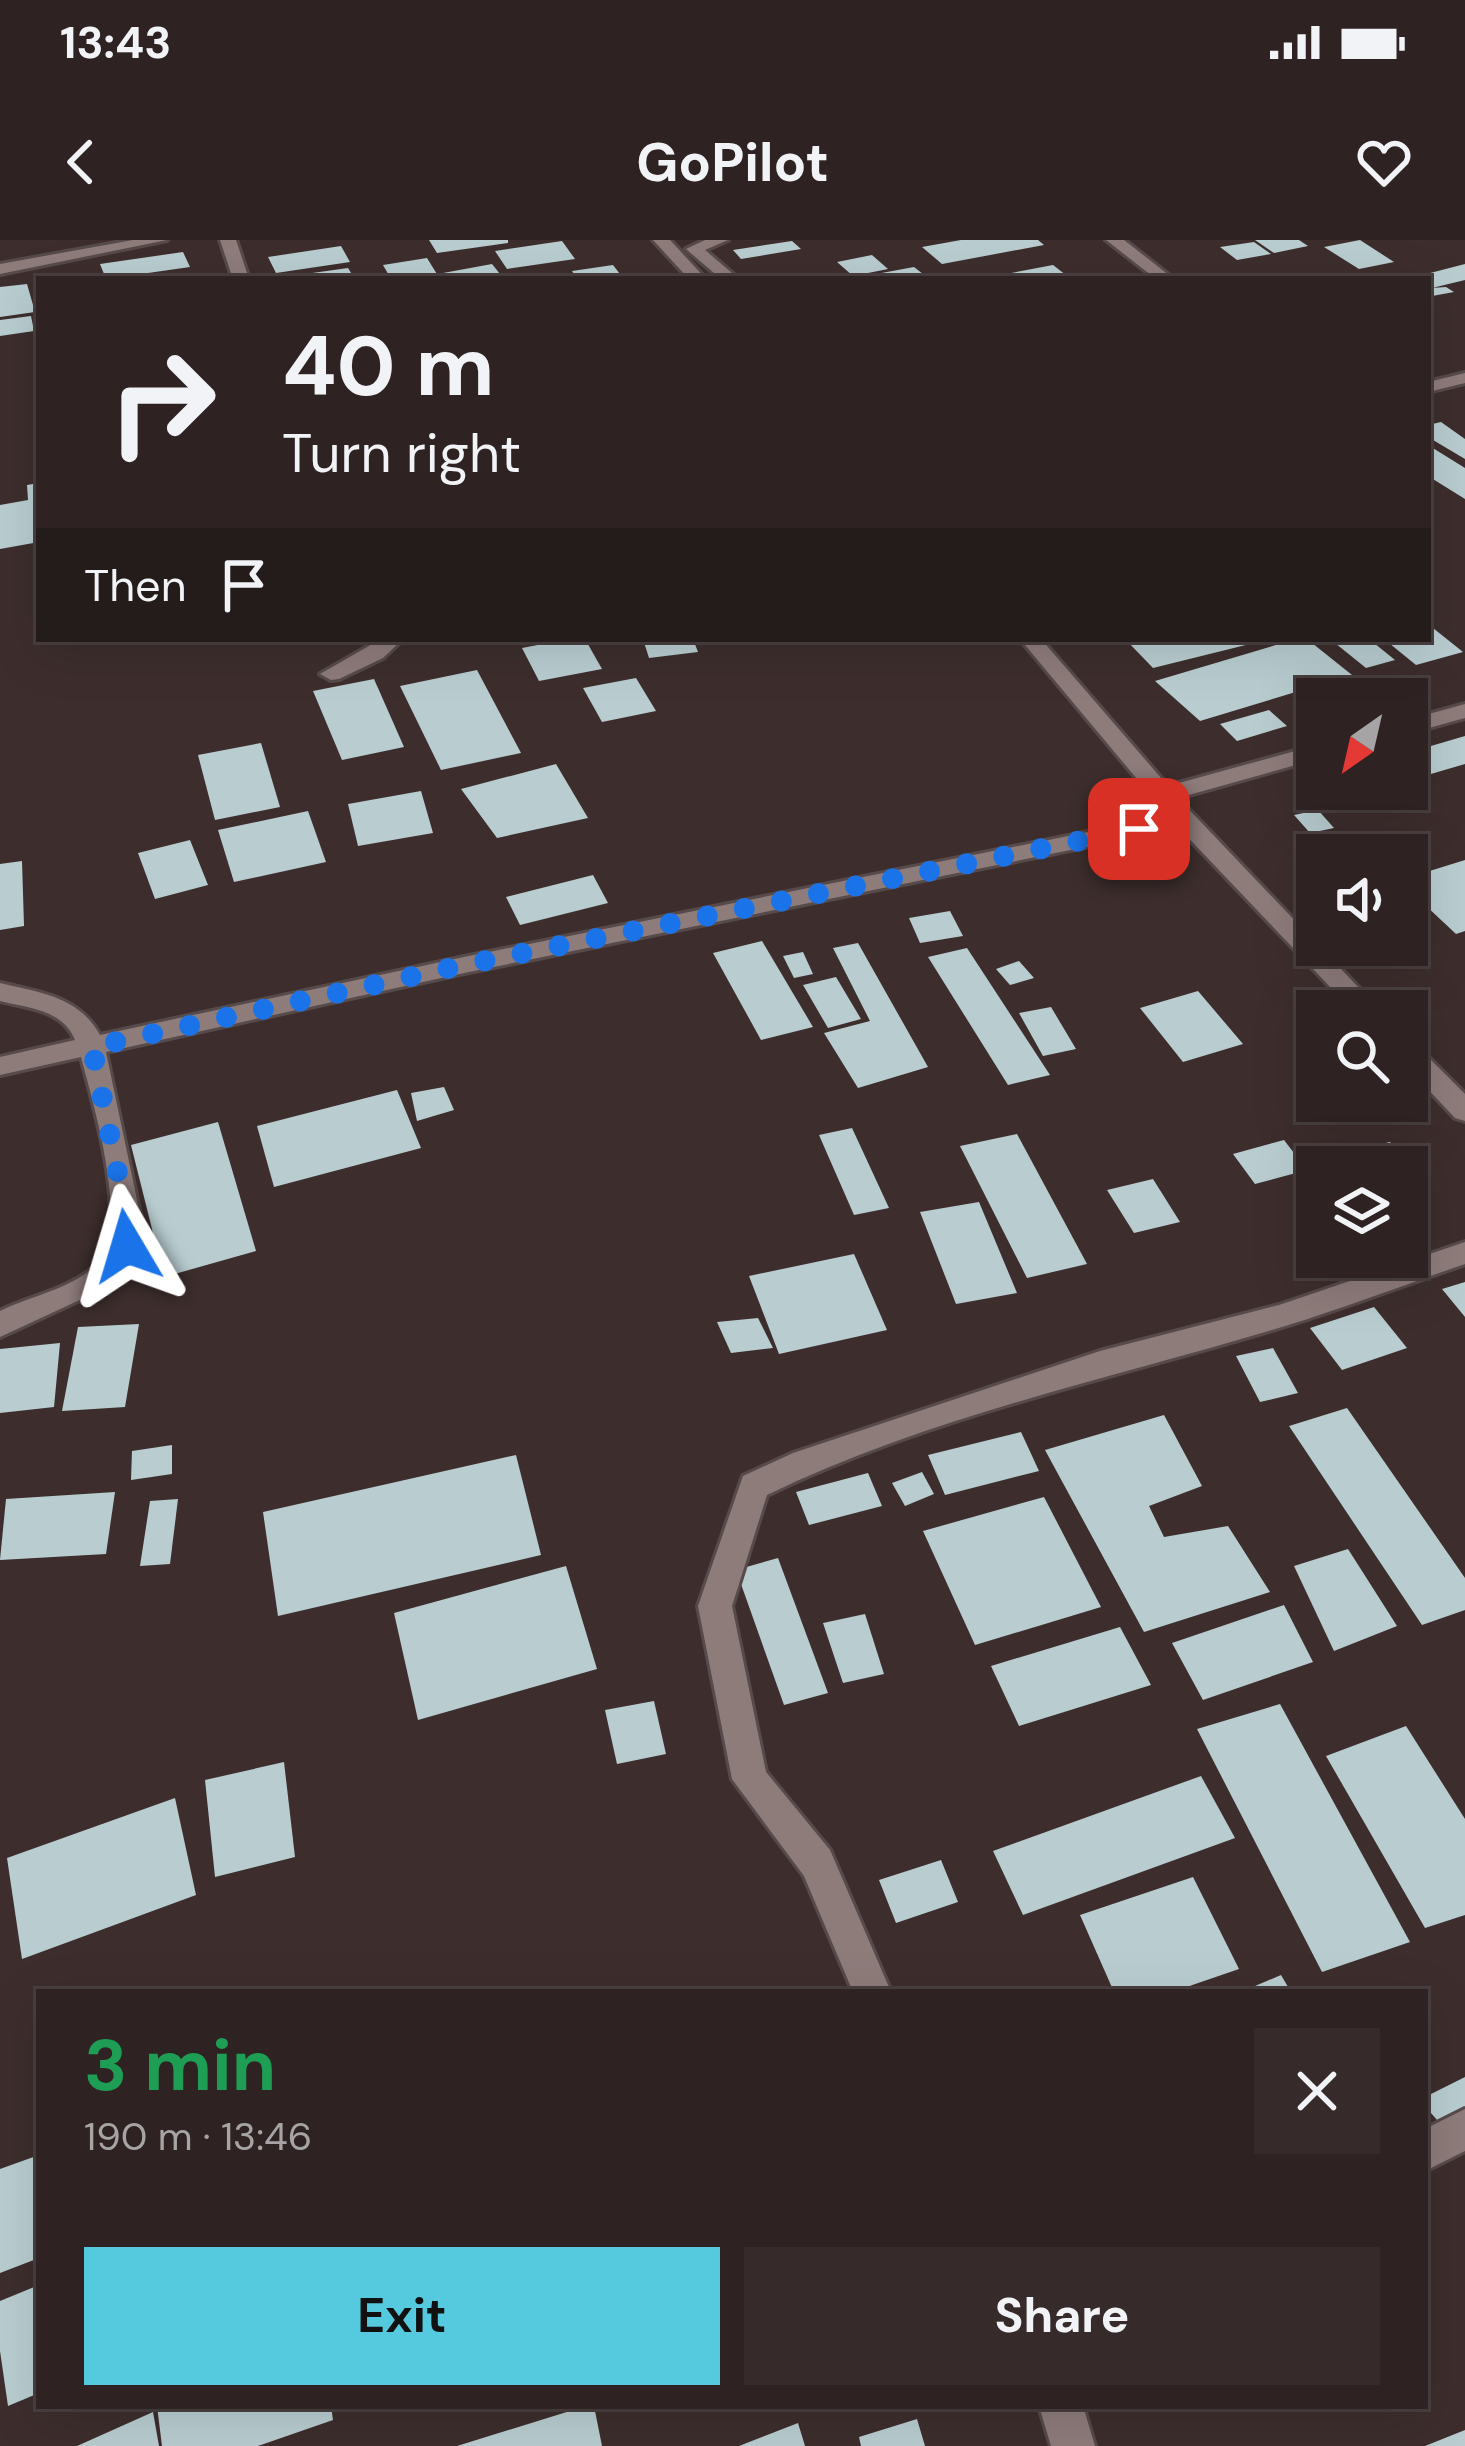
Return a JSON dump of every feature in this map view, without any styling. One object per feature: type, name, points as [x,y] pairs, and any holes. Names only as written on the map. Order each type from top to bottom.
[{"type":"street","points":[[2,265],[158,240]]},
{"type":"street","points":[[228,240],[240,276]]},
{"type":"street","points":[[661,240],[695,276]]},
{"type":"street","points":[[720,240],[694,249],[726,276]]},
{"type":"street","points":[[1114,240],[1162,276]]},
{"type":"street","points":[[1431,386],[1465,378]]},
{"type":"street","points":[[331,674],[376,654],[390,642]]},
{"type":"street","points":[[1033,642],[1162,796],[1348,990]]},
{"type":"street","points":[[1428,722],[1465,711]]},
{"type":"street","points":[[1162,796],[1296,758]]},
{"type":"street","points":[[0,1066],[464,965],[1184,820]]},
{"type":"street","points":[[0,992],[50,1005],[78,1020],[92,1047],[127,1219],[127,1246],[100,1281],[0,1325]]},
{"type":"street","points":[[1428,1073],[1465,1112]]},
{"type":"street","points":[[871,1989],[817,1863],[750,1779],[716,1606],[754,1486],[804,1462],[1100,1363],[1280,1316],[1465,1253]]},
{"type":"street","points":[[1428,2149],[1465,2128]]},
{"type":"street","points":[[1062,2409],[1073,2446]]},
{"type":"building","points":[[429,240],[508,240],[508,243],[437,253]]},
{"type":"building","points":[[961,240],[1038,240],[1044,245],[942,264],[922,247]]},
{"type":"building","points":[[1255,240],[1299,240],[1308,246],[1274,253]]},
{"type":"building","points":[[1360,240],[1394,262],[1359,269],[1324,247]]},
{"type":"building","points":[[562,241],[575,259],[507,269],[495,251]]},
{"type":"building","points":[[792,241],[801,249],[741,259],[733,250]]},
{"type":"building","points":[[1254,242],[1271,254],[1237,260],[1220,247]]},
{"type":"building","points":[[341,246],[350,262],[276,273],[268,257]]},
{"type":"building","points":[[183,252],[190,267],[105,276],[100,264]]},
{"type":"building","points":[[872,255],[888,269],[853,276],[837,262]]},
{"type":"building","points":[[427,258],[438,276],[389,276],[383,265]]},
{"type":"building","points":[[492,264],[502,276],[445,276],[443,273]]},
{"type":"building","points":[[1465,264],[1465,280],[1432,288],[1454,292],[1432,296],[1431,276],[1419,276]]},
{"type":"building","points":[[613,265],[621,276],[575,276],[572,271]]},
{"type":"building","points":[[1053,265],[1067,276],[995,276]]},
{"type":"building","points":[[914,267],[923,274],[898,276],[865,276]]},
{"type":"building","points":[[348,268],[353,276],[291,276]]},
{"type":"building","points":[[27,284],[35,312],[0,317],[0,287]]},
{"type":"building","points":[[31,316],[34,331],[0,336],[0,320]]},
{"type":"building","points":[[1441,422],[1465,439],[1465,459],[1431,439],[1431,424]]},
{"type":"building","points":[[1431,447],[1465,468],[1465,499],[1431,478]]},
{"type":"building","points":[[36,484],[36,543],[0,549],[0,505],[28,500],[27,485]]},
{"type":"building","points":[[1431,626],[1463,652],[1416,665],[1388,642],[1431,642]]},
{"type":"building","points":[[587,642],[602,669],[539,681],[522,648]]},
{"type":"building","points":[[644,642],[694,642],[698,652],[649,658]]},
{"type":"building","points":[[1128,642],[1258,642],[1153,668]]},
{"type":"building","points":[[1286,642],[1311,642],[1352,675],[1296,678],[1296,692],[1200,721],[1155,681]]},
{"type":"building","points":[[1334,642],[1373,642],[1395,660],[1366,668]]},
{"type":"building","points":[[477,670],[521,753],[441,770],[400,686]]},
{"type":"building","points":[[636,678],[656,711],[602,722],[583,688]]},
{"type":"building","points":[[374,679],[404,747],[342,760],[313,691]]},
{"type":"building","points":[[1269,710],[1287,726],[1237,741],[1220,724]]},
{"type":"building","points":[[1465,736],[1465,764],[1428,775],[1428,747]]},
{"type":"building","points":[[261,743],[280,807],[215,820],[198,755]]},
{"type":"building","points":[[556,764],[588,818],[497,838],[461,789]]},
{"type":"building","points":[[421,791],[433,833],[358,846],[348,804]]},
{"type":"building","points":[[1318,810],[1334,828],[1310,833],[1294,815]]},
{"type":"building","points":[[308,811],[326,862],[234,882],[218,830]]},
{"type":"building","points":[[190,840],[208,885],[155,899],[138,853]]},
{"type":"building","points":[[1465,860],[1465,931],[1456,934],[1428,908],[1428,871]]},
{"type":"building","points":[[22,861],[24,926],[0,930],[0,864]]},
{"type":"building","points":[[593,875],[608,903],[520,925],[506,897]]},
{"type":"building","points":[[950,911],[963,936],[920,943],[909,918]]},
{"type":"building","points":[[762,941],[813,1027],[761,1040],[713,953]]},
{"type":"building","points":[[858,943],[928,1067],[858,1088],[824,1033],[870,1021],[833,948]]},
{"type":"building","points":[[967,948],[1050,1075],[1008,1085],[928,957]]},
{"type":"building","points":[[803,952],[813,974],[794,978],[783,956]]},
{"type":"building","points":[[1019,961],[1034,978],[1010,985],[996,969]]},
{"type":"building","points":[[836,977],[861,1019],[828,1028],[803,985]]},
{"type":"building","points":[[1198,991],[1243,1044],[1183,1062],[1140,1008]]},
{"type":"building","points":[[1051,1007],[1076,1049],[1043,1056],[1019,1013]]},
{"type":"building","points":[[444,1087],[454,1110],[417,1121],[411,1093]]},
{"type":"building","points":[[397,1090],[421,1148],[274,1187],[257,1126]]},
{"type":"building","points":[[218,1122],[256,1251],[164,1277],[131,1145]]},
{"type":"building","points":[[852,1128],[889,1208],[854,1215],[819,1135]]},
{"type":"building","points":[[1017,1134],[1087,1264],[1027,1278],[960,1146]]},
{"type":"building","points":[[1284,1140],[1296,1156],[1296,1173],[1255,1184],[1233,1154]]},
{"type":"building","points":[[1153,1179],[1180,1222],[1134,1233],[1107,1190]]},
{"type":"building","points":[[979,1202],[1017,1293],[956,1304],[920,1212]]},
{"type":"building","points":[[854,1254],[887,1330],[779,1354],[749,1276]]},
{"type":"building","points":[[1465,1282],[1465,1317],[1442,1289]]},
{"type":"building","points":[[1374,1307],[1407,1348],[1342,1370],[1310,1328]]},
{"type":"building","points":[[758,1318],[773,1348],[731,1353],[717,1322]]},
{"type":"building","points":[[139,1324],[125,1407],[62,1411],[78,1327]]},
{"type":"building","points":[[60,1343],[54,1407],[0,1413],[0,1349]]},
{"type":"building","points":[[1273,1348],[1298,1393],[1260,1402],[1236,1356]]},
{"type":"building","points":[[1347,1408],[1465,1578],[1465,1610],[1422,1625],[1289,1426]]},
{"type":"building","points":[[1164,1415],[1202,1486],[1149,1506],[1164,1537],[1228,1526],[1270,1592],[1144,1632],[1045,1450]]},
{"type":"building","points":[[1021,1432],[1039,1471],[945,1495],[928,1455]]},
{"type":"building","points":[[172,1445],[172,1474],[131,1480],[132,1451]]},
{"type":"building","points":[[516,1455],[541,1555],[278,1616],[263,1512]]},
{"type":"building","points":[[922,1472],[934,1494],[905,1506],[892,1483]]},
{"type":"building","points":[[868,1473],[882,1506],[809,1525],[796,1492]]},
{"type":"building","points":[[115,1492],[106,1554],[0,1560],[6,1499]]},
{"type":"building","points":[[1044,1497],[1101,1607],[975,1645],[923,1531]]},
{"type":"building","points":[[178,1499],[170,1564],[140,1566],[150,1501]]},
{"type":"building","points":[[1348,1549],[1397,1626],[1334,1651],[1294,1566]]},
{"type":"building","points":[[778,1558],[828,1693],[784,1705],[736,1570]]},
{"type":"building","points":[[566,1566],[597,1669],[418,1720],[394,1613]]},
{"type":"building","points":[[1284,1605],[1313,1662],[1203,1700],[1172,1643]]},
{"type":"building","points":[[865,1614],[884,1674],[843,1683],[823,1623]]},
{"type":"building","points":[[1120,1627],[1151,1685],[1019,1726],[991,1666]]},
{"type":"building","points":[[654,1701],[666,1754],[617,1764],[605,1710]]},
{"type":"building","points":[[1280,1704],[1410,1942],[1322,1972],[1197,1729]]},
{"type":"building","points":[[1406,1726],[1465,1819],[1465,1915],[1425,1928],[1326,1756]]},
{"type":"building","points":[[284,1762],[295,1857],[215,1877],[205,1780]]},
{"type":"building","points":[[1201,1776],[1235,1838],[1023,1915],[993,1851]]},
{"type":"building","points":[[175,1798],[196,1895],[22,1959],[7,1858]]},
{"type":"building","points":[[941,1860],[958,1902],[896,1923],[879,1880]]},
{"type":"building","points":[[1193,1877],[1239,1969],[1181,1989],[1113,1989],[1080,1915]]},
{"type":"building","points":[[1281,1975],[1289,1989],[1248,1989]]},
{"type":"building","points":[[1465,2077],[1465,2117],[1443,2127],[1428,2110],[1428,2096]]},
{"type":"building","points":[[36,2156],[36,2259],[0,2273],[0,2169]]},
{"type":"building","points":[[36,2286],[36,2394],[8,2406],[0,2351],[0,2301]]},
{"type":"building","points":[[157,2409],[331,2409],[333,2420],[258,2446],[162,2446]]},
{"type":"building","points":[[576,2409],[595,2409],[602,2446],[457,2446]]},
{"type":"building","points":[[153,2412],[159,2446],[77,2446]]},
{"type":"building","points":[[917,2419],[925,2446],[861,2446],[859,2437]]},
{"type":"building","points":[[798,2423],[805,2446],[739,2446]]},
{"type":"building","points":[[1465,2430],[1465,2446],[1425,2446]]},
{"type":"route","points":[[127,1246],[127,1219],[92,1047],[464,965],[1139,829]]}]
